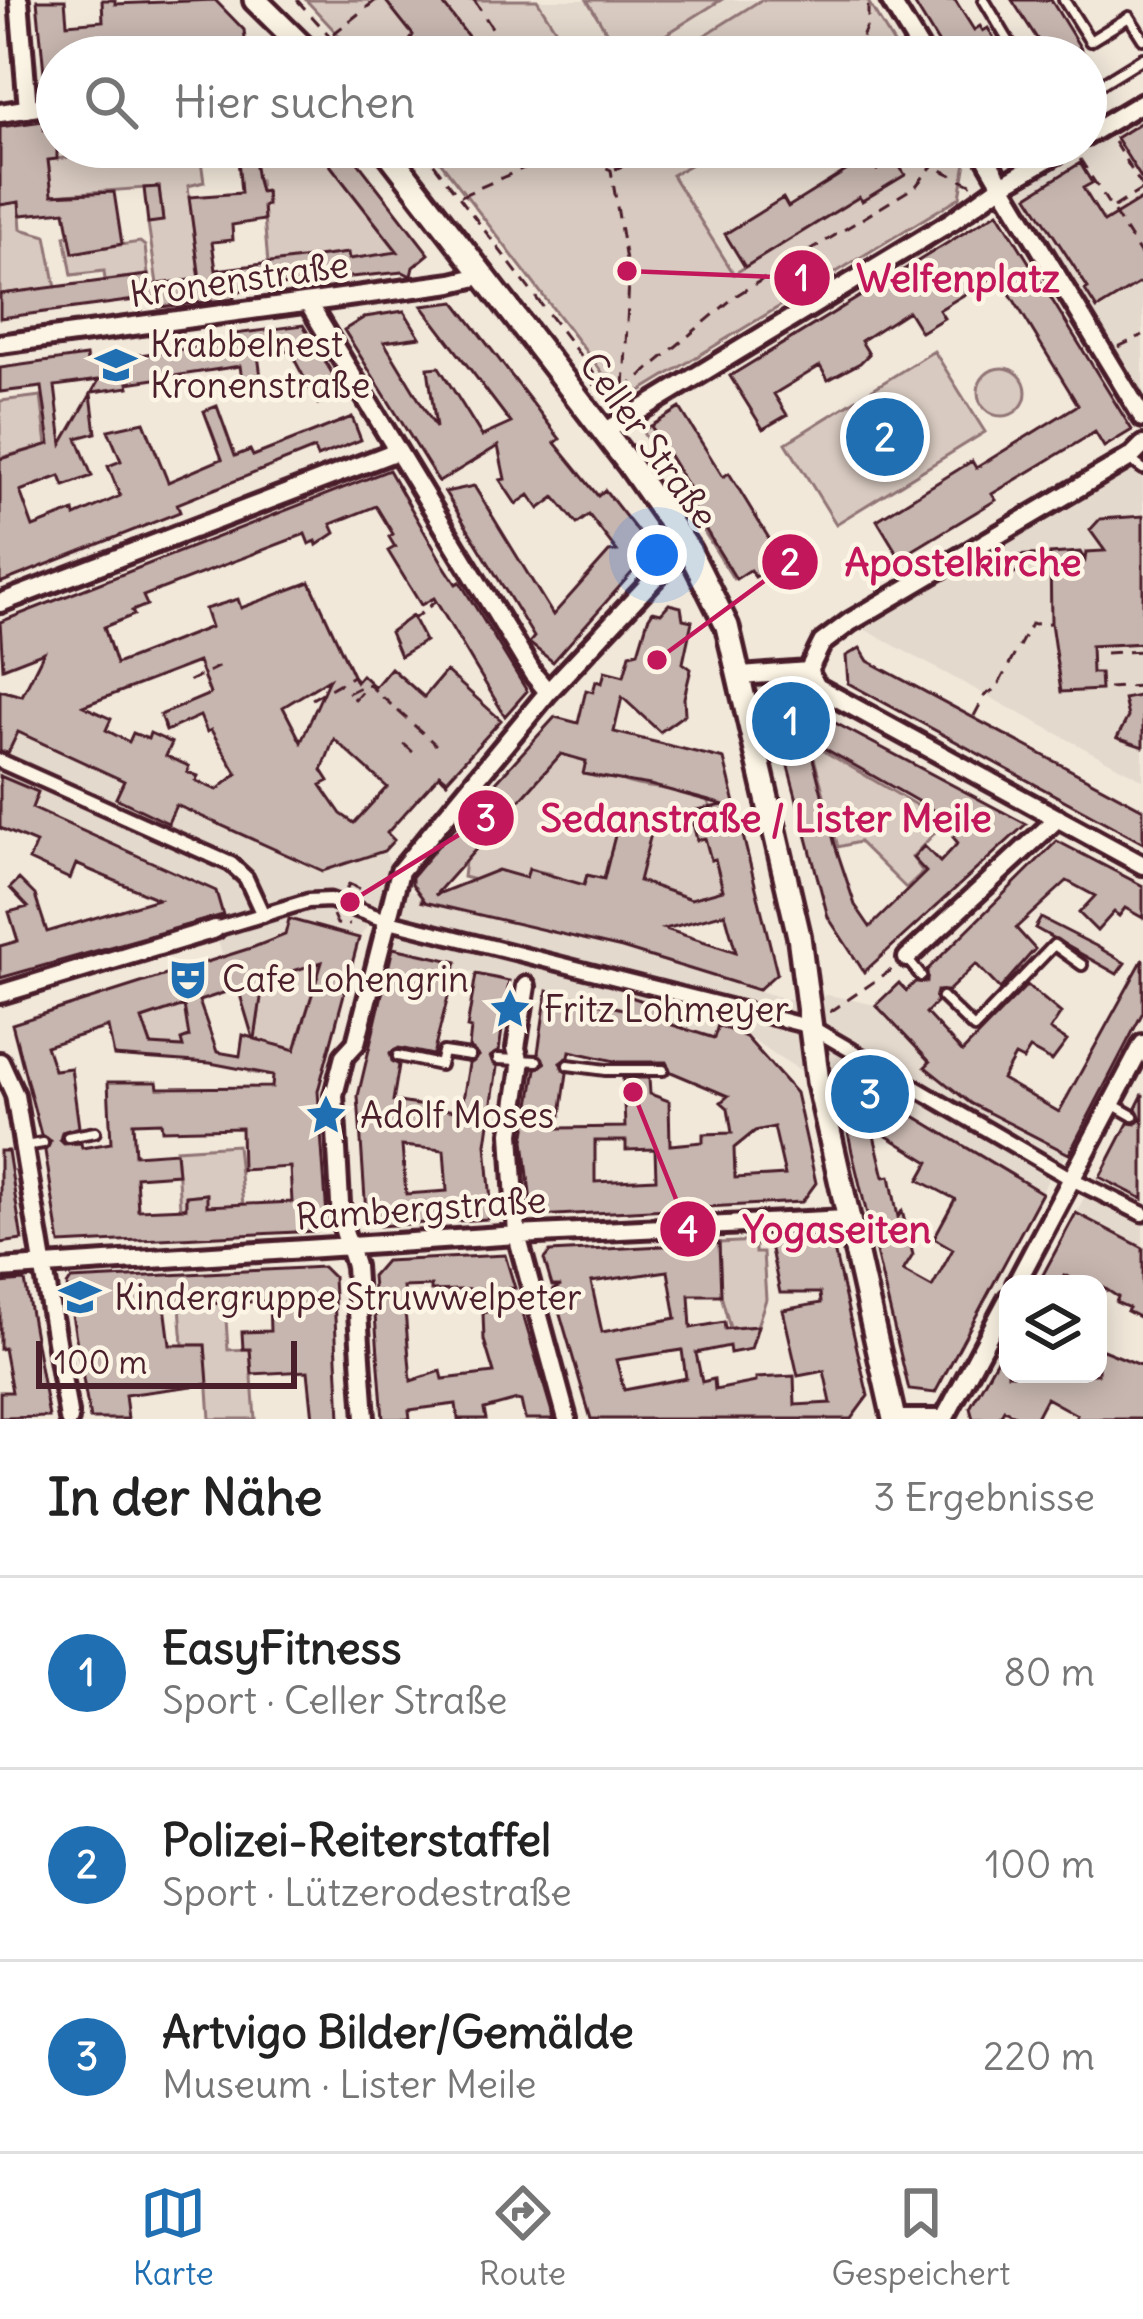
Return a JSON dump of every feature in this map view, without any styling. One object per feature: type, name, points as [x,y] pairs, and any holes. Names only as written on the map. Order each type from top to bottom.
[{"type":"street","points":[[19,0],[28,109]]},
{"type":"street","points":[[255,0],[291,36]]},
{"type":"street","points":[[890,0],[912,36]]},
{"type":"street","points":[[1107,124],[1143,102]]},
{"type":"street","points":[[0,113],[36,108]]},
{"type":"street","name":"Celler Straße","points":[[401,168],[591,411],[689,550],[727,626],[799,936],[847,1219],[894,1419]]},
{"type":"street","points":[[993,168],[1143,418]]},
{"type":"street","points":[[605,431],[952,221],[998,177],[1020,168]]},
{"type":"street","name":"Kronenstraße","points":[[0,344],[485,275]]},
{"type":"street","points":[[308,303],[532,674],[548,692]]},
{"type":"street","points":[[808,671],[822,643],[850,622],[1136,464],[1143,445]]},
{"type":"street","points":[[0,603],[397,451]]},
{"type":"street","points":[[364,1419],[356,1266],[341,1221],[334,1095],[344,1056],[363,1046],[379,917],[410,855],[548,692],[666,566],[689,550]]},
{"type":"street","points":[[741,676],[808,671]]},
{"type":"street","points":[[808,671],[817,687],[1143,866]]},
{"type":"street","points":[[0,760],[231,864],[247,878],[262,915]]},
{"type":"street","points":[[907,958],[932,923],[1016,869],[1058,818]]},
{"type":"street","points":[[0,994],[308,901],[330,900],[379,917],[811,1027],[1070,1178],[1143,1214]]},
{"type":"street","points":[[531,956],[516,1048],[528,1059],[511,1133],[517,1234],[567,1419]]},
{"type":"street","points":[[1021,1275],[1143,1044]]},
{"type":"street","points":[[0,1061],[15,1096],[68,1419]]},
{"type":"street","name":"Rambergstraße","points":[[0,1269],[517,1234],[847,1219]]},
{"type":"street","points":[[894,1419],[943,1419],[999,1316]]},
{"type":"lane","points":[[984,0],[1005,36]]},
{"type":"lane","points":[[1064,0],[1087,36]]},
{"type":"lane","points":[[1098,36],[1130,17],[1143,39]]},
{"type":"lane","points":[[1107,80],[1143,58]]},
{"type":"lane","points":[[942,997],[974,1028],[1054,945],[1082,965]]},
{"type":"lane","points":[[907,958],[921,976]]},
{"type":"lane","points":[[398,1056],[440,1065],[443,1052],[470,1056]]},
{"type":"lane","points":[[498,1060],[528,1059]]},
{"type":"lane","points":[[568,1064],[663,1070]]},
{"type":"lane","points":[[1110,1104],[1133,1116]]},
{"type":"lane","points":[[68,1137],[95,1132]]},
{"type":"lane","points":[[23,1146],[43,1143]]},
{"type":"path","points":[[296,0],[332,35],[376,0]]},
{"type":"path","points":[[474,0],[498,36]]},
{"type":"path","points":[[863,36],[868,0]]},
{"type":"path","points":[[1107,132],[1143,189],[1112,208]]},
{"type":"path","points":[[440,168],[595,375],[591,411]]},
{"type":"path","points":[[461,196],[524,168]]},
{"type":"path","points":[[607,168],[616,168]]},
{"type":"path","points":[[591,411],[737,296],[916,186],[930,168]]},
{"type":"path","points":[[936,168],[971,184],[998,177]]},
{"type":"path","points":[[1084,168],[1143,258]]},
{"type":"path","points":[[611,170],[629,279],[624,389]]},
{"type":"path","points":[[1133,341],[1143,335]]},
{"type":"path","points":[[412,620],[436,601]]},
{"type":"path","points":[[974,716],[985,694],[996,689],[1031,624],[1051,623]]},
{"type":"path","points":[[1106,653],[1143,651]]},
{"type":"path","points":[[189,681],[224,664]]},
{"type":"path","points":[[312,699],[352,676],[358,681],[348,693],[362,686],[355,699],[368,684],[436,745]]},
{"type":"path","points":[[1108,688],[1143,686]]},
{"type":"path","points":[[404,744],[416,754]]},
{"type":"path","points":[[349,884],[360,889]]},
{"type":"path","points":[[332,916],[337,924],[349,927],[350,923]]},
{"type":"path","points":[[811,1027],[907,958]]},
{"type":"shaded area","points":[[306,0],[537,0],[560,36],[339,36]]},
{"type":"shaded area","points":[[537,0],[761,0],[704,36],[560,36]]},
{"type":"shaded area","points":[[587,0],[721,0],[664,36],[609,36]]},
{"type":"shaded area","points":[[761,0],[867,0],[889,36],[704,36]]},
{"type":"shaded area","points":[[1143,102],[1143,418],[1002,185],[1032,168],[1107,168],[1107,123]]},
{"type":"shaded area","points":[[49,168],[202,168],[204,182],[188,186],[200,279],[157,284],[148,223],[163,220],[159,187],[52,195]]},
{"type":"shaded area","points":[[254,168],[332,168],[401,256],[268,264],[266,192],[260,192],[259,180],[255,180]]},
{"type":"shaded area","points":[[445,168],[684,168],[672,175],[734,274],[904,174],[900,168],[965,168],[960,197],[624,401]]},
{"type":"shaded area","points":[[683,168],[900,168],[905,175],[734,274],[671,174]]},
{"type":"shaded area","points":[[19,199],[21,229],[46,236],[56,288],[0,294],[0,205]]},
{"type":"shaded area","points":[[70,235],[73,252],[140,242],[145,246],[148,275],[105,280],[104,271],[72,275],[65,236]]},
{"type":"shaded area","points":[[934,351],[985,432],[836,524],[786,443]]},
{"type":"shaded area","points":[[1002,368],[1019,375],[1026,392],[1019,409],[1002,416],[985,409],[978,392],[985,375]]},
{"type":"shaded area","points":[[41,396],[47,445],[0,458],[0,401]]},
{"type":"shaded area","points":[[651,426],[690,489],[734,580],[642,431]]},
{"type":"shaded area","points":[[1143,445],[1143,780],[851,622]]},
{"type":"shaded area","points":[[0,723],[322,870],[384,851],[391,865],[373,918],[359,938],[290,919],[285,935],[223,957],[211,919],[223,915],[216,891],[32,808],[38,792],[0,776]]},
{"type":"shaded area","points":[[572,741],[586,761],[584,774],[602,778],[604,770],[638,785],[703,792],[711,808],[697,839],[718,835],[711,860],[715,859],[724,894],[701,896],[684,904],[681,895],[662,889],[637,890],[640,826],[619,821],[604,879],[587,875],[584,885],[550,880],[551,874],[529,869],[529,880],[498,870],[475,880],[463,877],[465,861]]},
{"type":"shaded area","points":[[810,743],[945,822],[912,857],[923,872],[906,888],[859,842],[838,847]]},
{"type":"shaded area","points":[[403,887],[785,999],[829,995],[876,1005],[972,1100],[1069,1154],[1053,1168],[1042,1193],[871,1090],[841,1096],[738,1031],[719,1025],[714,1038],[666,1023],[669,1010],[632,998],[627,1010],[385,949]]},
{"type":"shaded area","points":[[294,961],[321,967],[298,1039],[300,1051],[277,1045],[268,1075],[249,1072],[259,1012],[254,993],[267,989],[264,980],[294,971]]},
{"type":"shaded area","points":[[184,1005],[192,1036],[184,1051],[151,1045],[142,1019]]},
{"type":"shaded area","points":[[237,1145],[243,1205],[207,1206],[206,1194],[186,1196],[186,1207],[180,1208],[176,1149]]},
{"type":"shaded area","points":[[1096,1175],[1143,1198],[1143,1248],[1076,1213]]},
{"type":"shaded area","points":[[755,1241],[755,1253],[763,1253],[766,1299],[757,1326],[730,1328],[721,1295],[719,1243]]},
{"type":"shaded area","points":[[225,1303],[228,1350],[250,1349],[255,1419],[210,1419],[205,1345],[183,1345],[180,1306]]},
{"type":"building","points":[[37,0],[65,0],[67,24],[103,21],[102,0],[115,0],[115,4],[215,0],[245,36],[40,36]]},
{"type":"building","points":[[385,0],[440,0],[468,36],[412,36]]},
{"type":"building","points":[[912,0],[955,0],[974,30],[988,28],[993,36],[934,36]]},
{"type":"building","points":[[1012,0],[1051,0],[1073,36],[1035,36]]},
{"type":"building","points":[[1143,121],[1143,181],[1116,138]]},
{"type":"building","points":[[36,122],[36,168],[49,168],[52,195],[114,192],[122,244],[73,253],[65,211],[20,215],[19,202],[0,205],[0,127]]},
{"type":"building","points":[[239,168],[256,168],[260,192],[266,191],[264,220],[232,225],[233,240],[212,242],[216,270],[348,253],[349,259],[398,252],[332,168],[362,168],[429,254],[413,267],[411,276],[403,272],[351,277],[233,292],[234,299],[159,307],[158,297],[0,318],[0,294],[148,275],[150,285],[200,279],[189,197],[241,193]]},
{"type":"building","points":[[851,168],[901,168],[905,175],[862,201],[859,197],[745,267],[725,234],[783,198],[788,207]]},
{"type":"building","points":[[1072,168],[1083,168],[1092,183],[1083,188],[1104,222],[1143,198],[1143,281],[1097,309],[1028,196]]},
{"type":"building","points":[[159,187],[163,221],[148,223],[144,188]]},
{"type":"building","points":[[998,212],[1132,430],[1104,447],[1095,432],[992,494],[996,500],[900,558],[877,520],[972,461],[976,468],[1078,405],[998,274],[939,310],[944,318],[921,332],[908,311],[861,341],[869,354],[860,363],[828,380],[820,366],[774,394],[787,415],[763,429],[730,376]]},
{"type":"building","points":[[455,302],[560,439],[555,443],[598,496],[605,490],[652,550],[553,662],[529,643],[534,637],[445,492],[474,486],[553,615],[609,552],[617,551],[589,515],[577,524],[555,497],[539,509],[529,495],[516,504],[500,480],[505,479],[498,446],[439,482],[344,330],[365,317],[404,311],[420,337],[384,342],[436,428],[428,368],[439,367],[482,436],[511,423],[422,306]]},
{"type":"building","points":[[303,325],[338,383],[327,390],[331,397],[318,404],[290,351],[258,355],[261,377],[242,380],[240,366],[92,392],[99,380],[55,386],[62,444],[91,394],[96,433],[77,438],[92,476],[64,486],[60,476],[20,491],[33,527],[74,511],[75,516],[120,496],[108,466],[121,461],[108,430],[144,422],[168,482],[222,459],[204,411],[217,406],[235,456],[250,450],[253,456],[352,417],[361,440],[317,457],[314,449],[177,504],[180,512],[0,583],[0,459],[50,444],[42,387],[0,392],[0,368],[228,343],[227,335]]},
{"type":"building","points":[[680,408],[723,477],[729,473],[778,553],[763,562],[768,569],[755,577],[750,570],[736,579],[687,499],[693,495],[651,426]]},
{"type":"building","points":[[389,470],[443,564],[456,584],[460,582],[527,691],[505,716],[434,598],[421,605],[388,551],[395,547],[389,537],[393,534],[376,506],[331,524],[335,533],[317,545],[316,541],[309,544],[305,534],[143,596],[147,605],[104,627],[116,664],[211,627],[205,609],[238,599],[241,608],[310,582],[356,682],[362,675],[375,687],[391,668],[424,697],[446,671],[501,720],[447,780],[440,774],[387,833],[394,840],[384,851],[323,871],[176,805],[168,823],[116,798],[124,781],[18,732],[8,753],[0,751],[0,690],[22,696],[44,652],[3,668],[0,622]],"holes":[[[198,662],[210,694],[160,715],[166,731],[200,716],[237,774],[217,790],[196,781],[198,776],[187,772],[189,766],[166,756],[172,743],[150,733],[148,739],[133,733],[129,742],[106,730],[111,719],[83,706]],[[329,679],[301,742],[283,707]],[[334,739],[387,787],[354,823],[341,814],[321,785],[329,781],[322,770]]]},
{"type":"building","points":[[1143,516],[1143,643],[1091,646],[1092,673],[1100,673],[1101,690],[1061,692],[1051,623],[1050,554],[1080,552],[1085,560],[1086,552],[1105,551],[1090,530],[1100,519]]},
{"type":"building","points":[[1047,554],[1008,578],[995,557]]},
{"type":"building","points":[[669,604],[681,607],[683,619],[692,621],[683,663],[691,669],[685,714],[660,732],[622,697],[614,732],[724,759],[777,973],[758,990],[622,948],[420,901],[424,900],[412,884],[412,877],[436,848],[555,717],[578,723],[586,690],[593,692],[596,681],[602,683],[605,671],[624,676],[648,619],[653,611],[661,613]],"holes":[[[561,754],[586,761],[583,774],[650,785],[724,805],[690,811],[697,840],[705,838],[723,890],[691,899],[639,881],[655,818],[631,823],[619,820],[604,879],[587,875],[584,885],[529,869],[526,878],[498,870],[435,895]],[[725,913],[736,952],[665,929]]]},
{"type":"building","points":[[412,616],[425,641],[400,656],[390,632]]},
{"type":"building","points":[[860,648],[868,661],[1143,809],[1143,843],[848,683],[846,656]]},
{"type":"building","points":[[1143,695],[1143,747],[1117,738],[1128,717],[1124,699]]},
{"type":"building","points":[[807,708],[1026,824],[864,972],[828,917],[776,721]],"holes":[[[808,739],[963,827],[953,837],[958,843],[940,862],[924,846],[913,858],[926,872],[870,927],[855,905],[835,845]]]},
{"type":"building","points":[[0,776],[38,792],[32,808],[216,891],[223,915],[0,978],[0,946],[18,941],[9,912],[28,907],[10,888],[19,879],[35,895],[47,932],[158,899],[76,864],[70,879],[29,860],[36,843],[0,828]]},
{"type":"building","points":[[1057,841],[1143,886],[1143,918],[1125,908],[1119,916],[1114,912],[1097,931],[1079,913],[1095,896],[1067,881],[1016,928],[1035,949],[1000,989],[976,964],[948,991],[937,991],[936,1003],[926,1013],[962,1052],[1027,985],[1061,1013],[1050,1030],[1067,1041],[1052,1061],[1030,1049],[1023,1060],[1015,1056],[1002,1079],[1059,1112],[1143,959],[1143,1012],[1069,1154],[970,1103],[925,1067],[930,1062],[876,1005],[899,983],[906,991],[915,982],[927,982],[927,970]]},
{"type":"building","points":[[1041,918],[1125,963],[1117,974],[1035,928]]},
{"type":"building","points":[[289,919],[359,938],[318,1091],[327,1217],[316,1217],[316,1231],[60,1244],[45,1151],[51,1141],[41,1135],[12,1024],[285,935]],"holes":[[[322,962],[295,1050],[255,1039],[262,991],[267,989],[264,980]],[[238,988],[253,1038],[243,1035],[240,1056],[217,1052],[199,1001]],[[184,1005],[189,1037],[181,1040],[183,1047],[151,1045],[142,1019]],[[108,1027],[114,1056],[210,1063],[273,1075],[272,1087],[158,1088],[157,1082],[108,1082],[111,1143],[82,1148],[81,1143],[60,1140],[62,1132],[79,1127],[71,1068],[54,1070],[46,1046]],[[161,1122],[162,1130],[241,1128],[242,1170],[290,1167],[292,1202],[207,1206],[207,1194],[186,1196],[186,1208],[138,1210],[136,1177],[178,1174],[176,1152],[135,1155],[133,1123]]]},
{"type":"building","points":[[393,948],[457,962],[433,1055],[399,1048],[390,1053],[399,1065],[393,1101],[461,1112],[469,1064],[478,1056],[469,1047],[471,1029],[467,1028],[476,974],[509,981],[499,1051],[490,1057],[497,1067],[486,1144],[492,1212],[487,1219],[379,1226],[366,1214],[358,1096]],"holes":[[[402,1146],[444,1150],[447,1191],[406,1194]]]},
{"type":"building","points":[[547,991],[627,1010],[631,997],[670,1010],[666,1023],[714,1038],[718,1025],[746,1037],[796,1093],[816,1183],[802,1202],[537,1216],[532,1212],[524,1140],[536,1069],[545,1063],[538,1053]],"holes":[[[570,1051],[619,1062],[666,1062],[671,1072],[728,1096],[721,1102],[728,1108],[732,1133],[703,1134],[703,1142],[670,1145],[669,1101],[650,1094],[649,1078],[623,1078],[625,1127],[559,1128],[567,1073],[560,1063]],[[774,1127],[785,1175],[735,1178],[734,1148],[755,1131]],[[595,1141],[626,1141],[626,1150],[655,1149],[656,1179],[595,1182]]]},
{"type":"building","points":[[871,1090],[1042,1193],[935,1393],[909,1390],[841,1096]],"holes":[[[872,1127],[929,1162],[919,1180],[955,1199],[934,1238],[953,1249],[932,1287],[903,1271],[913,1255],[902,1211],[898,1217],[890,1176],[884,1177]]]},
{"type":"building","points":[[1143,1094],[1143,1199],[1100,1177],[1128,1123],[1141,1119],[1136,1108]]},
{"type":"building","points":[[0,1151],[8,1151],[22,1240],[0,1243]]},
{"type":"building","points":[[1076,1213],[1143,1248],[1143,1319],[1116,1302],[1118,1297],[1107,1290],[1107,1275],[1043,1275]]},
{"type":"building","points":[[831,1237],[868,1396],[851,1419],[591,1419],[553,1290],[561,1286],[552,1286],[544,1259],[550,1252],[719,1243],[721,1295],[689,1295],[691,1328],[724,1322],[725,1329],[758,1326],[751,1349],[730,1353],[729,1346],[696,1353],[702,1382],[714,1379],[715,1390],[756,1382],[756,1378],[794,1376],[795,1405],[831,1403],[824,1371],[798,1376],[783,1310],[821,1303],[820,1293],[780,1293],[769,1240]],"holes":[[[668,1271],[676,1318],[602,1332],[591,1282]],[[682,1350],[686,1378],[624,1390],[616,1360]]]},
{"type":"building","points":[[505,1255],[515,1288],[431,1291],[431,1286],[403,1287],[411,1381],[441,1371],[443,1379],[494,1373],[484,1340],[483,1313],[519,1301],[554,1419],[525,1419],[517,1400],[484,1409],[486,1419],[458,1419],[456,1404],[409,1410],[410,1419],[383,1419],[372,1276],[385,1261]]},
{"type":"building","points":[[323,1267],[333,1277],[340,1419],[313,1419],[308,1371],[252,1374],[250,1349],[243,1349],[242,1332],[270,1331],[269,1301],[165,1306],[170,1345],[205,1345],[208,1384],[125,1395],[128,1419],[90,1419],[67,1286],[71,1280]]},
{"type":"building","points":[[25,1281],[49,1417],[0,1418],[0,1392],[12,1392],[4,1348],[0,1349],[0,1283]]},
{"type":"building","points":[[1107,1352],[1143,1366],[1143,1419],[1075,1419],[1077,1415],[1046,1398],[1035,1419],[1021,1419],[1004,1410],[999,1419],[973,1419],[970,1408],[999,1355],[999,1383],[1107,1383]]},
{"type":"place","name":"Welfenplatz","points":[[627,271]]},
{"type":"place","name":"Krabbelnest Kronenstraße","points":[[116,365]]},
{"type":"place","name":"Polizei-Reiterstaffel","points":[[885,437]]},
{"type":"place","name":"Apostelkirche","points":[[657,660]]},
{"type":"place","name":"EasyFitness","points":[[791,721]]},
{"type":"place","name":"Sedanstraße / Lister Meile","points":[[350,902]]},
{"type":"place","name":"Cafe Lohengrin","points":[[188,979]]},
{"type":"place","name":"Fritz Lohmeyer","points":[[510,1009]]},
{"type":"place","name":"Yogaseiten","points":[[633,1092]]},
{"type":"place","name":"Artvigo Bilder/Gemälde","points":[[870,1094]]},
{"type":"place","name":"Adolf Moses","points":[[326,1115]]},
{"type":"place","name":"Kindergruppe Struwwelpeter","points":[[80,1297]]}]
